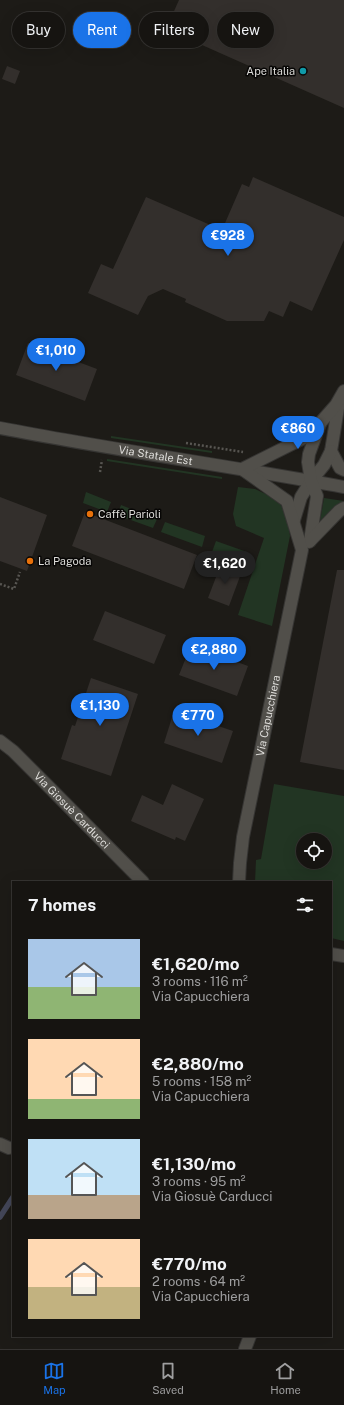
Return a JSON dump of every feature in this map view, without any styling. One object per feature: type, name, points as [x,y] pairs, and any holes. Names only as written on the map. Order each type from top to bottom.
[{"type":"street","points":[[242,469],[304,438],[321,422],[341,396]]},
{"type":"street","points":[[294,520],[302,497],[311,481],[324,465],[331,451],[341,396]]},
{"type":"street","name":"Via Capucchiera","points":[[239,881],[244,837],[316,496],[311,481],[308,462],[309,454],[321,422]]},
{"type":"street","name":"Via Statale Est","points":[[0,428],[81,444],[242,469],[344,487]]},
{"type":"street","points":[[331,451],[340,468],[344,470]]},
{"type":"street","name":"Via Capucchiera","points":[[242,469],[287,501],[306,546]]},
{"type":"street","points":[[306,546],[339,511],[344,508]]},
{"type":"street","name":"Via Giosuè Carducci","points":[[0,741],[24,762],[142,881]]},
{"type":"street","points":[[332,954],[344,956]]},
{"type":"street","points":[[245,1349],[250,1337]]},
{"type":"path","points":[[100,472],[102,463]]},
{"type":"path","points":[[0,584],[14,589],[20,572]]},
{"type":"green space","points":[[111,436],[212,451],[212,453],[111,438]]},
{"type":"green space","points":[[107,459],[222,477],[222,479],[107,461]]},
{"type":"green space","points":[[238,487],[255,489],[274,498],[281,505],[287,516],[290,536],[272,626],[238,615],[264,538],[236,526],[233,514]]},
{"type":"green space","points":[[86,492],[111,502],[107,512],[83,503]]},
{"type":"green space","points":[[324,498],[344,501],[320,521]]},
{"type":"green space","points":[[121,505],[157,519],[153,528],[117,515]]},
{"type":"green space","points":[[165,522],[205,536],[202,547],[161,532]]},
{"type":"green space","points":[[216,541],[247,552],[243,563],[212,552]]},
{"type":"green space","points":[[274,784],[344,796],[344,941],[332,938],[332,881],[255,881],[256,860],[261,859]]},
{"type":"building","name":"Ape Italia","points":[[179,0],[344,0],[344,108],[209,48],[209,12],[174,12]]},
{"type":"building","points":[[7,66],[20,71],[15,84],[2,79]]},
{"type":"building","points":[[253,177],[344,217],[344,240],[312,311],[290,301],[283,317],[269,311],[264,321],[227,321],[185,302],[186,299],[163,289],[148,296],[138,315],[88,293],[101,264],[113,269],[146,197],[222,230],[242,184],[249,187]]},
{"type":"building","points":[[28,343],[97,369],[85,401],[16,375]]},
{"type":"building","points":[[0,497],[47,515],[27,571],[0,561]]},
{"type":"building","points":[[85,512],[197,555],[184,589],[72,546]]},
{"type":"building","points":[[221,564],[242,571],[229,606],[208,598]]},
{"type":"building","points":[[337,570],[344,570],[344,770],[300,762]]},
{"type":"building","points":[[105,611],[166,635],[154,664],[93,640]]},
{"type":"building","points":[[191,645],[248,666],[237,696],[179,675]]},
{"type":"building","points":[[91,678],[138,694],[111,776],[61,759],[72,725],[75,726]]},
{"type":"building","points":[[174,711],[233,731],[222,763],[164,743]]},
{"type":"building","points":[[172,784],[204,799],[185,841],[176,837],[175,840],[131,821],[142,795],[163,805]]},
{"type":"waterway","points":[[0,1217],[12,1199]]},
{"type":"place","name":"Ape Italia","points":[[303,71]]},
{"type":"place","name":"Caffè Parioli","points":[[90,514]]},
{"type":"place","name":"La Pagoda","points":[[30,561]]}]
